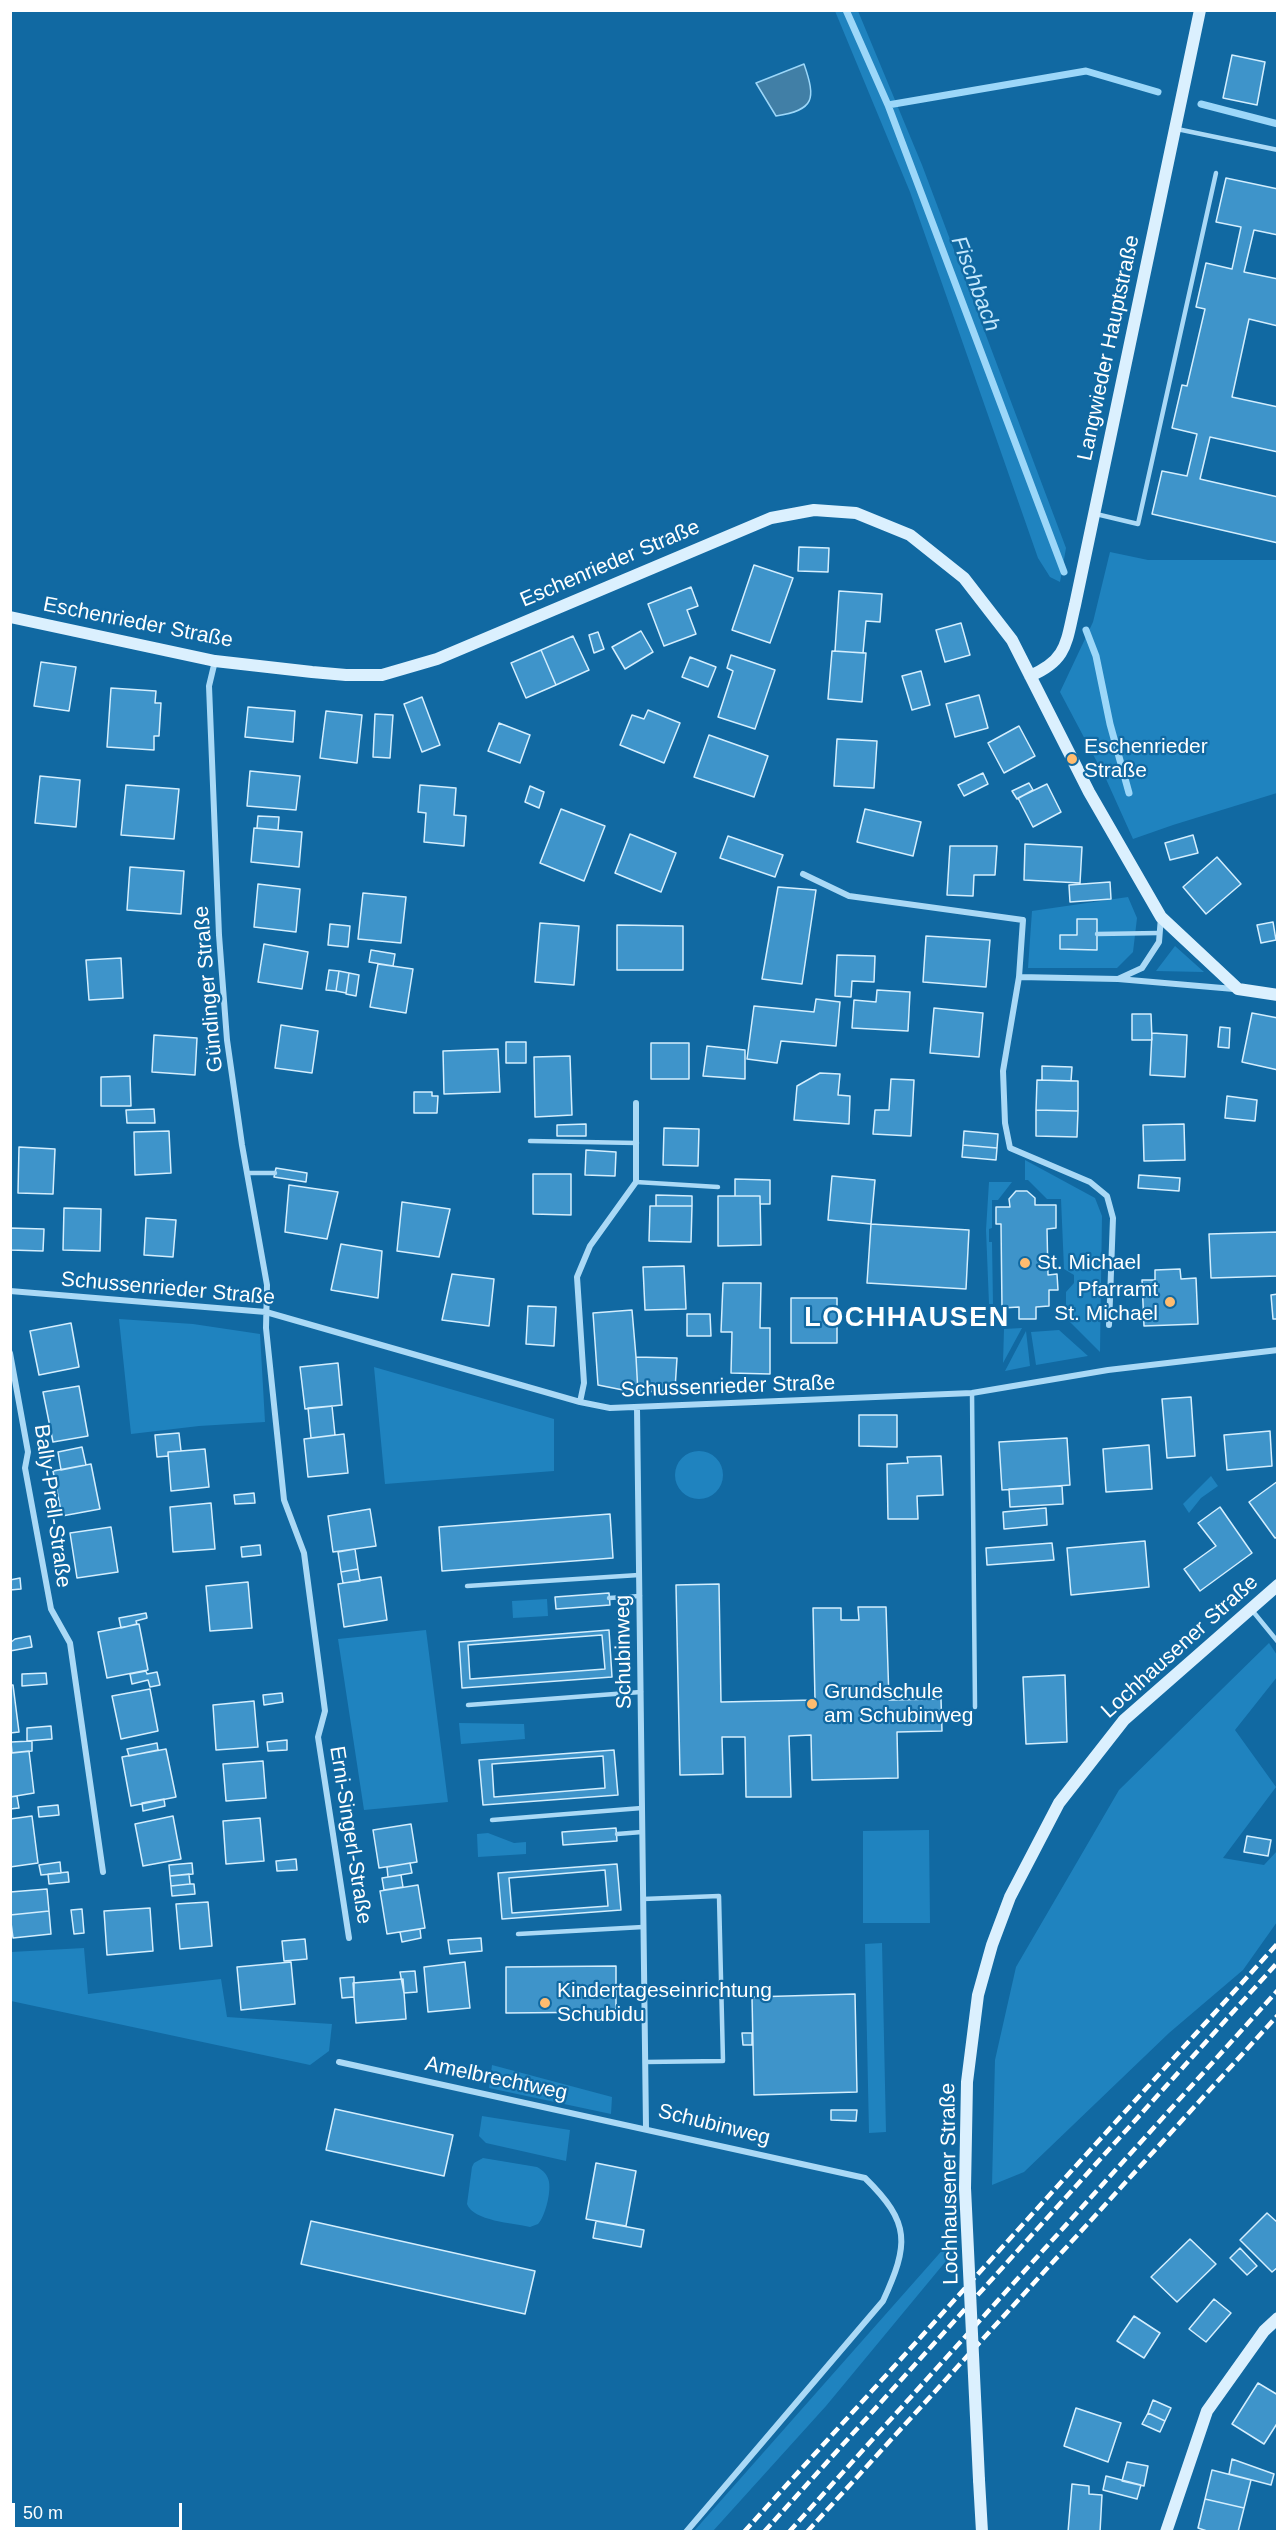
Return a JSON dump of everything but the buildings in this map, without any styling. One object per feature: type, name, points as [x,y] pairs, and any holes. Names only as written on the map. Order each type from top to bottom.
[{"type":"street","name":"Langwieder Hauptstraße","points":[[1030,676],[1050,668],[1059,657],[1075,605],[1200,10]]},
{"type":"street","name":"Eschenrieder Straße","points":[[10,617],[215,661],[346,675],[382,675],[437,659],[771,518],[814,510],[856,513],[910,535],[964,578],[1012,640],[1089,792],[1125,858],[1161,916]]},
{"type":"street","name":"Gündinger Straße","points":[[215,661],[209,686],[219,935],[227,1040],[267,1286],[266,1312]]},
{"type":"street","points":[[803,874],[849,896],[1023,920],[1019,976],[1004,1071],[1005,1123],[1010,1148],[1090,1182],[1107,1196],[1113,1218],[1109,1325]]},
{"type":"street","points":[[1118,979],[1142,968],[1159,942],[1161,916]]},
{"type":"street","points":[[1161,916],[1238,989]]},
{"type":"street","points":[[1019,976],[1118,979],[1238,989],[1278,995]]},
{"type":"street","points":[[580,1402],[584,1383],[577,1277],[590,1246],[636,1182],[636,1103]]},
{"type":"street","name":"Schussenrieder Straße","points":[[10,1292],[266,1312],[580,1402],[610,1408],[972,1393],[1108,1370],[1278,1350]]},
{"type":"street","name":"Erni-Singerl-Straße","points":[[266,1312],[284,1500],[304,1553],[325,1711],[318,1737],[349,1938]]},
{"type":"street","name":"Bally-Prell-Straße","points":[[10,1353],[28,1452],[25,1468],[51,1609],[70,1643],[103,1872]]},
{"type":"street","name":"Schubinweg","points":[[638,1408],[646,2128],[865,2178],[887,2199],[902,2230],[898,2269],[883,2301],[686,2532]]},
{"type":"street","name":"Lochhausener Straße","points":[[982,2532],[965,2188],[967,2082],[978,1995],[992,1945],[1010,1897],[1059,1803],[1124,1720],[1278,1584]]},
{"type":"street","name":"Amelbrechtweg","points":[[339,2062],[646,2128]]},
{"type":"street","points":[[1166,2532],[1206,2411],[1264,2331],[1278,2318]]},
{"type":"lane","points":[[1175,129],[1278,150]]},
{"type":"lane","points":[[1094,514],[1138,524],[1216,173]]},
{"type":"lane","points":[[1097,934],[1159,933]]},
{"type":"lane","points":[[530,1141],[637,1143]]},
{"type":"lane","points":[[247,1173],[275,1173]]},
{"type":"lane","points":[[636,1182],[718,1187]]},
{"type":"lane","points":[[972,1393],[975,1707]]},
{"type":"lane","points":[[467,1586],[639,1575]]},
{"type":"lane","points":[[609,1598],[640,1596]]},
{"type":"lane","points":[[1251,1608],[1278,1642]]},
{"type":"lane","points":[[468,1705],[641,1692]]},
{"type":"lane","points":[[492,1820],[642,1808]]},
{"type":"lane","points":[[617,1834],[642,1832]]},
{"type":"lane","points":[[643,1899],[719,1896],[723,2061],[645,2062]]},
{"type":"lane","points":[[518,1934],[644,1927]]},
{"type":"shaded area","points":[[835,11],[858,11],[922,165],[1066,548],[1060,582],[1050,577],[1038,558],[910,192]]},
{"type":"shaded area","points":[[804,64],[810,86],[809,101],[799,110],[776,116],[756,83]]},
{"type":"shaded area","points":[[1110,552],[1148,560],[1277,560],[1277,793],[1133,839],[1106,779],[1060,692],[1093,622]]},
{"type":"shaded area","points":[[1128,897],[1137,918],[1133,952],[1117,968],[1028,968],[1032,911]]},
{"type":"shaded area","points":[[1175,946],[1204,972],[1156,971]]},
{"type":"shaded area","points":[[1025,1160],[1095,1198],[1102,1216],[1100,1352],[1066,1318],[1066,1292],[1074,1283],[1074,1275],[1064,1269],[1061,1199],[1047,1199],[1028,1180],[1025,1180]]},
{"type":"shaded area","points":[[989,1182],[1012,1182],[998,1200],[992,1200],[992,1228],[989,1229],[989,1242],[992,1242],[993,1304],[989,1304],[986,1230]]},
{"type":"shaded area","points":[[119,1319],[193,1324],[260,1334],[265,1422],[199,1426],[131,1434]]},
{"type":"shaded area","points":[[1022,1328],[1003,1363],[1004,1329]]},
{"type":"shaded area","points":[[1059,1330],[1088,1356],[1036,1365],[1031,1332]]},
{"type":"shaded area","points":[[1026,1331],[1030,1366],[1005,1371]]},
{"type":"shaded area","points":[[374,1367],[554,1419],[554,1471],[385,1484]]},
{"type":"shaded area","points":[[694,1451],[704,1451],[716,1458],[723,1470],[723,1480],[716,1492],[704,1499],[694,1499],[679,1488],[675,1480],[675,1470],[686,1455]]},
{"type":"shaded area","points":[[1211,1476],[1218,1486],[1201,1498],[1189,1513],[1183,1504]]},
{"type":"shaded area","points":[[547,1599],[548,1616],[513,1618],[512,1601]]},
{"type":"shaded area","points":[[426,1630],[448,1802],[364,1810],[338,1639]]},
{"type":"shaded area","points":[[1269,1643],[1277,1655],[1277,1677],[1235,1730],[1276,1787],[1223,1858],[1264,1865],[1277,1851],[1277,1922],[1243,1970],[1169,2033],[1024,2172],[992,2185],[995,2060],[1016,1967],[1119,1790]]},
{"type":"shaded area","points":[[459,1723],[524,1724],[525,1739],[461,1744]]},
{"type":"shaded area","points":[[929,1830],[930,1923],[863,1923],[863,1831]]},
{"type":"shaded area","points":[[488,1833],[514,1843],[526,1842],[526,1854],[478,1857],[477,1834]]},
{"type":"shaded area","points":[[882,1943],[886,2132],[869,2133],[865,1944]]},
{"type":"shaded area","points":[[84,1948],[88,1994],[221,1979],[227,2017],[332,2024],[329,2051],[310,2065],[11,2001],[11,1952]]},
{"type":"shaded area","points":[[492,2065],[612,2097],[611,2114],[489,2088]]},
{"type":"shaded area","points":[[482,2116],[570,2130],[566,2161],[486,2143],[479,2136]]},
{"type":"shaded area","points":[[483,2158],[537,2167],[545,2173],[549,2192],[545,2211],[538,2224],[530,2227],[494,2220],[471,2210],[467,2204],[472,2167],[474,2163]]},
{"type":"shaded area","points":[[946,2246],[946,2261],[826,2406],[713,2531],[694,2531]]},
{"type":"waterway","name":"Fischbach","points":[[846,10],[888,105],[1064,572]]},
{"type":"waterway","points":[[888,105],[1086,71],[1158,92]]},
{"type":"waterway","name":"Fischbach","points":[[1201,104],[1278,124]]},
{"type":"waterway","name":"Fischbach","points":[[1086,630],[1096,656],[1110,724],[1129,793]]},
{"type":"railway","points":[[744,2532],[1278,1943]]},
{"type":"railway","points":[[764,2532],[1278,1962]]},
{"type":"railway","points":[[789,2532],[1278,1990]]},
{"type":"railway","points":[[807,2532],[1278,2015]]},
{"type":"place","name":"Eschenrieder Straße","points":[[1072,759]]},
{"type":"place","name":"St. Michael","points":[[1025,1263]]},
{"type":"place","name":"Pfarramt St. Michael","points":[[1170,1302]]},
{"type":"place","name":"Grundschule am Schubinweg","points":[[812,1704]]},
{"type":"place","name":"Kindertageseinrichtung Schubidu","points":[[545,2003]]},
{"type":"district","name":"LOCHHAUSEN","points":[[907,1319]]}]
